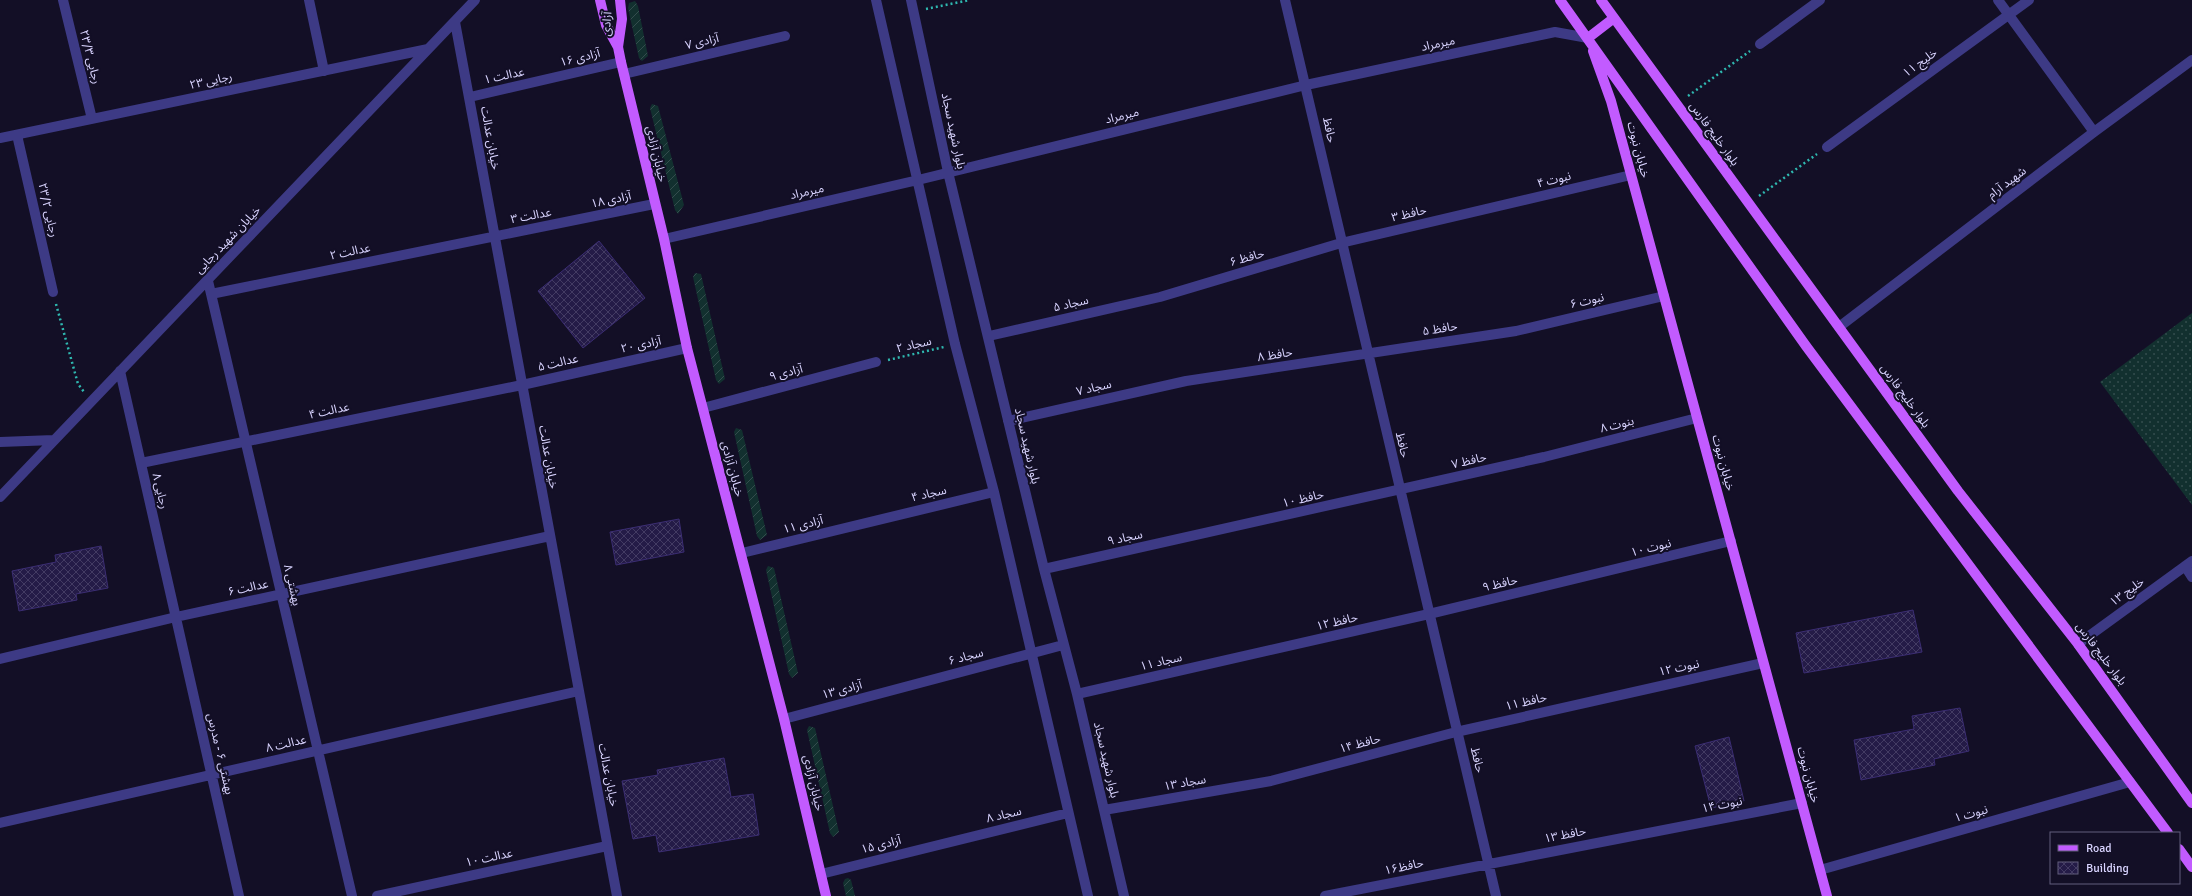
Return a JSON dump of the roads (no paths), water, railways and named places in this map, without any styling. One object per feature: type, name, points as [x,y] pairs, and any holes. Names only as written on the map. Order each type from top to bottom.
[{"type":"main road","name":"آزادی","points":[[600,0],[606,25],[618,47]]},
{"type":"main road","name":"آزادی","points":[[618,47],[622,19],[620,0]]},
{"type":"main road","points":[[1560,0],[1806,346],[2167,832]]},
{"type":"main road","name":"بلوار خلیج فارس","points":[[1601,0],[1958,491],[2078,644],[2192,803]]},
{"type":"main road","points":[[1588,38],[1614,18]]},
{"type":"main road","name":"خیابان نبوت","points":[[1588,38],[1611,101],[1827,896]]},
{"type":"main road","name":"خیابان آزادی","points":[[618,47],[620,62],[654,204],[664,239],[687,348],[742,553],[784,719],[826,896]]},
{"type":"main road","points":[[2180,850],[2192,867]]},
{"type":"street","name":"رجایی ۲۳/۳","points":[[63,0],[92,119]]},
{"type":"street","points":[[309,0],[324,71]]},
{"type":"street","name":"خیابان شهید رجایی","points":[[0,497],[475,0]]},
{"type":"street","points":[[876,0],[955,344],[994,492],[1088,896]]},
{"type":"street","name":"بلوار شهید سجاد","points":[[911,0],[948,172],[1124,896]]},
{"type":"street","name":"حافظ","points":[[1285,0],[1399,490],[1496,896]]},
{"type":"street","points":[[1760,44],[1820,0]]},
{"type":"street","points":[[1998,0],[2094,132]]},
{"type":"street","name":"خلیج ۱۱","points":[[1827,147],[2029,0]]},
{"type":"street","name":"خیابان عدالت","points":[[454,22],[470,97],[494,236],[617,896]]},
{"type":"street","name":"میرمراد","points":[[664,239],[918,180],[1306,85],[1555,32],[1588,38]]},
{"type":"street","name":"آزادی ۷","points":[[624,74],[785,36]]},
{"type":"street","name":"رجایی ۲۳","points":[[0,138],[428,49]]},
{"type":"street","name":"شهید آرام","points":[[1839,327],[2094,132],[2192,60]]},
{"type":"street","name":"آزادی ۱۶","points":[[545,80],[620,62]]},
{"type":"street","name":"عدالت ۱","points":[[470,97],[545,80]]},
{"type":"street","name":"رجایی ۲۳/۲","points":[[17,135],[53,292]]},
{"type":"street","name":"نبوت ۴","points":[[1483,211],[1631,175]]},
{"type":"street","name":"آزادی ۱۸","points":[[572,221],[654,204]]},
{"type":"street","name":"حافظ ۳","points":[[1341,243],[1483,211]]},
{"type":"street","name":"عدالت ۳","points":[[494,236],[572,221]]},
{"type":"street","name":"عدالت ۲","points":[[211,294],[494,236]]},
{"type":"street","name":"حافظ ۶","points":[[1160,297],[1341,243]]},
{"type":"street","name":"بهشتی ۸","points":[[208,281],[352,896]]},
{"type":"street","name":"نبوت ۶","points":[[1516,330],[1664,296]]},
{"type":"street","name":"سجاد ۵","points":[[989,336],[1160,297]]},
{"type":"street","name":"حافظ ۵","points":[[1367,354],[1516,330]]},
{"type":"street","name":"آزادی ۲۰","points":[[600,367],[687,348]]},
{"type":"street","name":"حافظ ۸","points":[[1186,381],[1367,354]]},
{"type":"street","name":"آزادی ۹","points":[[702,408],[876,362]]},
{"type":"street","name":"عدالت ۵","points":[[522,385],[600,367]]},
{"type":"street","name":"رجایی ۸","points":[[120,371],[176,617]]},
{"type":"street","name":"سجاد ۷","points":[[1008,421],[1186,381]]},
{"type":"street","name":"عدالت ۴","points":[[141,464],[522,385]]},
{"type":"street","name":"بنوت ۸","points":[[1544,457],[1697,418]]},
{"type":"street","points":[[0,442],[54,440]]},
{"type":"street","name":"حافظ ۷","points":[[1399,490],[1544,457]]},
{"type":"street","name":"حافظ ۱۰","points":[[1211,532],[1399,490]]},
{"type":"street","name":"سجاد ۴","points":[[870,521],[994,492]]},
{"type":"street","name":"آزادی ۱۱","points":[[742,553],[870,521]]},
{"type":"street","name":"سجاد ۹","points":[[1044,569],[1211,532]]},
{"type":"street","name":"عدالت ۶","points":[[0,659],[176,617],[550,536]]},
{"type":"street","name":"نبوت ۱۰","points":[[1577,579],[1731,541]]},
{"type":"street","points":[[2188,563],[2192,577]]},
{"type":"street","name":"خلیج ۱۳","points":[[2078,644],[2188,563]]},
{"type":"street","name":"حافظ ۹","points":[[1429,614],[1577,579]]},
{"type":"street","name":"حافظ ۱۲","points":[[1250,655],[1429,614]]},
{"type":"street","name":"بهشتی ۶ - مدرس","points":[[176,617],[240,896]]},
{"type":"street","name":"سجاد ۶","points":[[908,686],[1031,652],[1063,645]]},
{"type":"street","name":"سجاد ۱۱","points":[[1076,694],[1250,655]]},
{"type":"street","name":"نبوت ۱۲","points":[[1601,698],[1763,663]]},
{"type":"street","name":"آزادی ۱۳","points":[[784,719],[908,686]]},
{"type":"street","name":"عدالت ۸","points":[[0,822],[579,691]]},
{"type":"street","name":"حافظ ۱۱","points":[[1456,732],[1601,698]]},
{"type":"street","name":"حافظ ۱۴","points":[[1271,781],[1456,732]]},
{"type":"street","name":"سجاد ۱۳","points":[[1104,810],[1271,781]]},
{"type":"street","name":"نبوت ۱","points":[[1820,870],[2130,782]]},
{"type":"street","name":"نبوت ۱۴","points":[[1647,832],[1802,803]]},
{"type":"street","name":"سجاد ۸","points":[[947,842],[1068,813]]},
{"type":"street","name":"حافظ ۱۳","points":[[1488,863],[1647,832]]},
{"type":"street","name":"آزادی ۱۵","points":[[821,874],[947,842]]},
{"type":"street","name":"عدالت ۱۰","points":[[377,896],[607,846]]},
{"type":"street","name":"حافظ۱۶","points":[[1325,896],[1488,863]]}]
